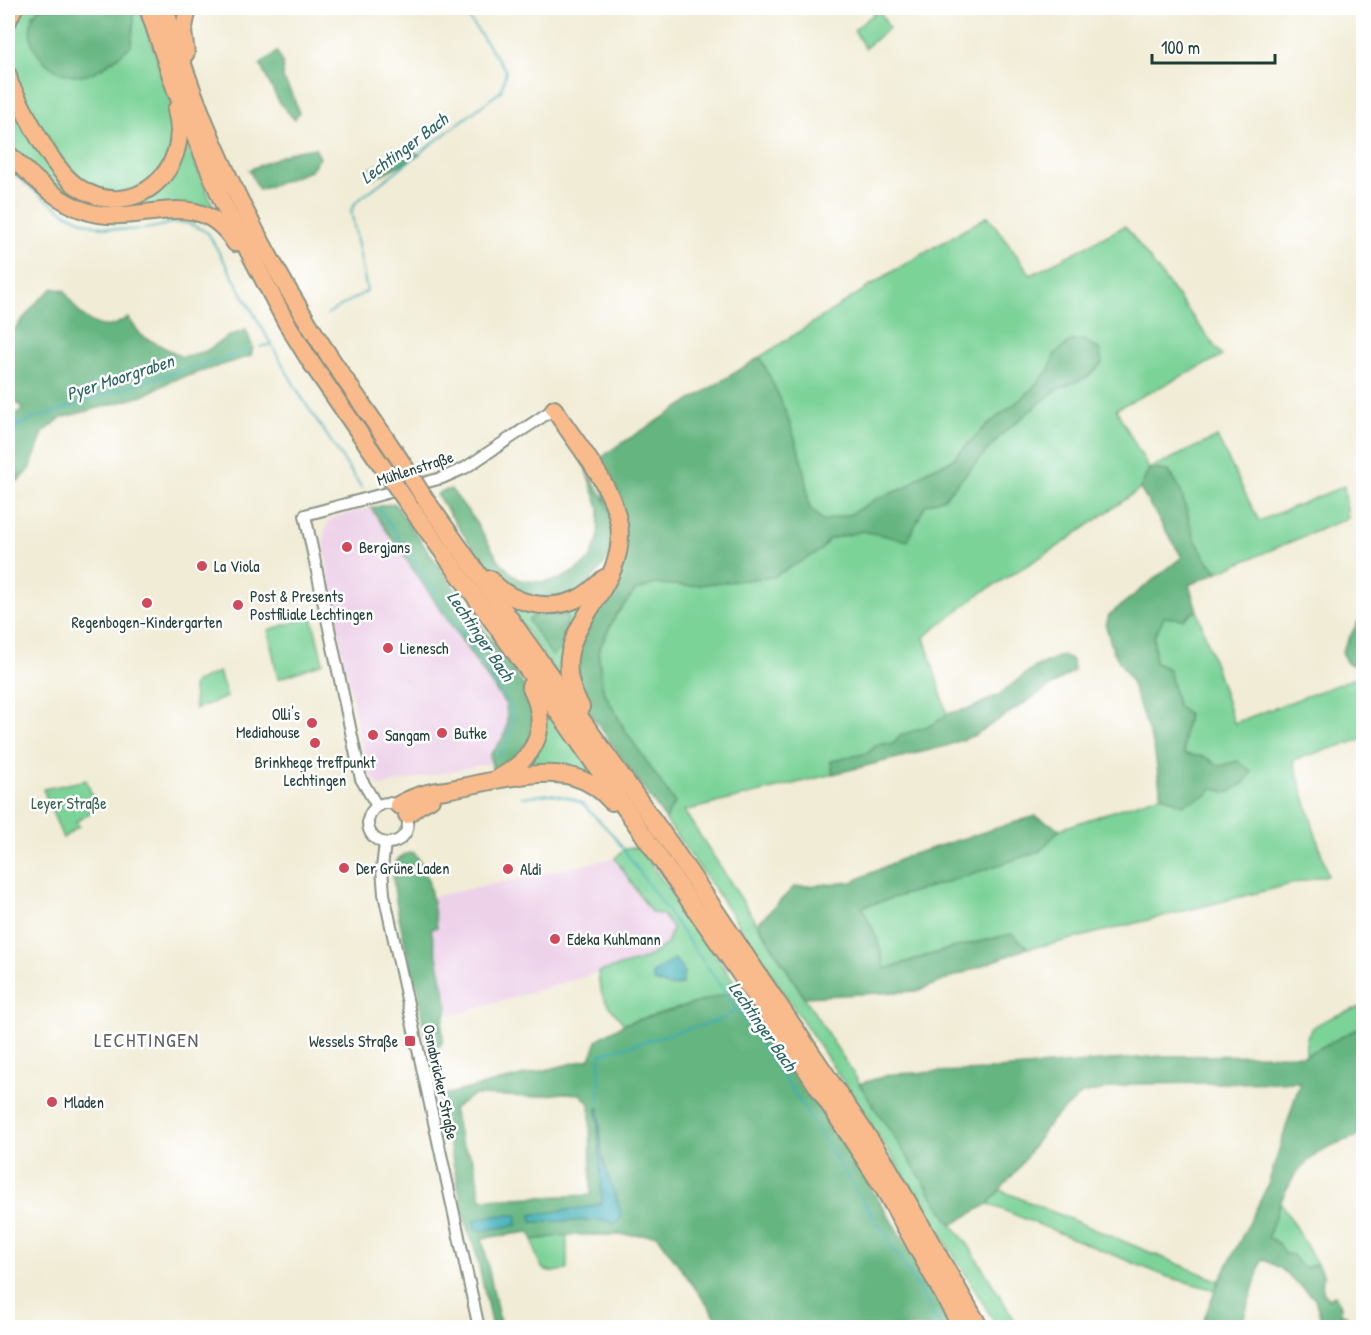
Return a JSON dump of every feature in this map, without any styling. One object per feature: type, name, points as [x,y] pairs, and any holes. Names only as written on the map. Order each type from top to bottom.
[{"type":"highway","points":[[8,21],[14,8]]},
{"type":"highway","points":[[148,8],[182,86],[223,203],[286,322],[310,362],[802,1063],[884,1189],[962,1328]]},
{"type":"highway","points":[[165,8],[182,86],[213,141],[255,233],[308,324],[426,500],[673,848],[885,1162],[980,1328]]},
{"type":"highway","points":[[8,75],[10,84],[50,155],[77,187],[109,198],[126,198],[142,193],[165,176],[178,148],[179,132],[175,105],[190,68],[183,32],[188,8]]},
{"type":"highway","points":[[8,154],[54,194],[87,212],[121,215],[180,209],[208,216],[228,232],[275,314],[286,322]]},
{"type":"highway","points":[[554,409],[596,471],[617,513],[620,540],[618,553],[602,592],[573,638],[567,664],[576,699],[595,730],[597,743]]},
{"type":"highway","points":[[426,500],[434,503],[481,569],[496,586],[516,599],[545,605],[563,604],[593,589],[611,571]]},
{"type":"highway","points":[[496,780],[523,762],[537,741],[539,732],[540,710],[522,674],[520,660]]},
{"type":"highway","points":[[403,810],[418,806],[449,790],[496,780],[556,774],[574,777],[589,783],[603,793],[614,804],[644,845],[653,850]]},
{"type":"street","name":"Mühlenstraße","points":[[376,806],[361,779],[305,515],[442,478],[465,468],[554,409]]},
{"type":"street","points":[[387,802],[403,810],[408,829],[402,838],[385,843],[374,837],[368,827],[369,815],[376,806],[387,802]]},
{"type":"street","name":"Osnabrücker Straße","points":[[385,843],[382,868],[384,894],[479,1328]]},
{"type":"shaded area","points":[[371,508],[506,706],[508,718],[505,738],[490,755],[491,763],[380,786],[371,775],[366,763],[341,646],[324,545],[325,529],[329,521],[337,516]]},
{"type":"shaded area","points":[[615,858],[651,911],[663,915],[672,928],[667,945],[645,959],[450,1016],[431,929],[437,927],[431,897]]},
{"type":"green space","points":[[18,8],[40,8],[32,16],[134,21],[131,8],[140,8],[175,113],[174,155],[145,186],[115,194],[80,182],[66,167],[37,122],[10,70],[8,26]]},
{"type":"green space","points":[[40,8],[131,8],[134,21],[131,46],[93,73],[80,76],[67,75],[55,70],[37,53],[32,42],[30,31],[33,19]]},
{"type":"green space","points":[[879,10],[889,28],[865,48],[854,30]]},
{"type":"green space","points":[[277,52],[283,64],[283,78],[299,113],[294,119],[279,102],[260,65]]},
{"type":"green space","points":[[8,85],[80,193],[139,198],[184,139],[218,217],[116,211],[82,203],[60,190],[8,145]]},
{"type":"green space","points":[[315,148],[320,158],[310,171],[259,190],[249,170],[291,152]]},
{"type":"green space","points":[[410,149],[420,155],[374,178],[368,170]]},
{"type":"green space","points":[[988,216],[1031,275],[1125,226],[1222,356],[1116,409],[1149,469],[1140,489],[1057,547],[981,593],[924,637],[947,714],[934,724],[918,729],[893,744],[878,744],[868,753],[831,762],[833,774],[684,811],[952,1225],[967,1243],[1019,1327],[997,1327],[870,1122],[728,908],[666,820],[669,810],[603,690],[598,651],[616,615],[635,591],[656,584],[690,586],[820,551],[829,539],[863,531],[908,540],[925,505],[944,498],[1003,433],[1056,390],[1089,376],[1102,363],[1099,349],[1055,354],[1049,370],[1026,395],[986,426],[951,461],[927,471],[905,488],[878,498],[851,514],[823,521],[809,507],[803,467],[792,429],[760,357],[890,273]]},
{"type":"green space","points":[[53,288],[65,291],[77,310],[95,324],[110,326],[128,318],[142,336],[182,357],[206,351],[229,336],[246,330],[253,348],[251,356],[171,381],[143,396],[61,418],[43,433],[30,469],[19,480],[8,484],[8,419],[23,409],[8,394],[8,337],[38,301]]},
{"type":"green space","points":[[1084,340],[1099,349],[1102,363],[1089,376],[1056,390],[1003,433],[944,498],[925,505],[908,541],[863,531],[829,539],[820,551],[773,577],[690,586],[656,584],[635,591],[616,615],[598,651],[603,690],[625,730],[675,803],[666,820],[585,706],[579,691],[574,650],[621,568],[597,461],[617,446],[760,357],[792,429],[803,467],[809,507],[823,521],[851,514],[878,498],[905,488],[927,471],[951,461],[986,426],[1026,395],[1049,370],[1055,354],[1071,341]]},
{"type":"green space","points":[[1217,437],[1259,521],[1344,486],[1348,518],[1218,572],[1206,559],[1194,537],[1180,488],[1169,471],[1149,469]]},
{"type":"green space","points":[[1149,469],[1168,471],[1180,488],[1194,537],[1206,559],[1218,572],[1189,585],[1197,610],[1183,619],[1164,617],[1154,637],[1155,663],[1169,669],[1177,705],[1188,715],[1184,734],[1184,754],[1205,757],[1220,766],[1238,761],[1252,772],[1244,783],[1228,793],[1212,788],[1207,795],[1182,805],[1161,795],[1154,747],[1130,679],[1113,651],[1106,626],[1109,615],[1182,557],[1140,489]]},
{"type":"green space","points":[[586,470],[605,500],[613,520],[610,556],[586,587],[563,598],[542,600],[511,590],[489,572],[437,495],[451,489],[473,518],[498,559],[520,580],[542,582],[560,579],[590,559],[598,539],[599,508]]},
{"type":"green space","points":[[394,503],[528,692],[534,730],[518,759],[493,772],[490,755],[505,733],[506,705],[371,508]]},
{"type":"green space","points":[[592,596],[567,688],[503,598]]},
{"type":"green space","points":[[1197,610],[1234,723],[1363,675],[1363,739],[1293,760],[1328,875],[1052,944],[1028,948],[1012,934],[952,948],[884,969],[877,938],[862,907],[1040,851],[1060,829],[1161,795],[1183,805],[1220,766],[1205,757],[1184,754],[1184,734],[1188,715],[1177,705],[1169,669],[1155,663],[1154,637],[1164,617],[1183,619]]},
{"type":"green space","points":[[1363,613],[1363,664],[1354,666],[1346,662],[1342,651]]},
{"type":"green space","points":[[538,614],[568,615],[564,637],[552,656],[528,620]]},
{"type":"green space","points":[[312,617],[323,663],[278,679],[268,630]]},
{"type":"green space","points":[[1062,655],[1072,660],[1074,671],[975,735],[946,746],[833,774],[831,761],[868,753],[878,744],[893,744],[901,735],[934,724],[947,714],[974,707],[1000,694],[1033,668]]},
{"type":"green space","points":[[219,672],[227,697],[195,709],[193,688],[195,682]]},
{"type":"green space","points":[[544,705],[598,779],[520,772]]},
{"type":"green space","name":"Leyer Straße","points":[[86,780],[97,808],[76,822],[79,826],[63,838],[43,789]]},
{"type":"green space","points":[[1035,816],[1060,829],[1040,851],[862,907],[877,938],[885,969],[952,948],[1012,934],[1028,948],[917,991],[804,997],[758,923],[794,887],[852,882],[910,855]]},
{"type":"green space","points":[[639,847],[740,990],[624,1024],[602,995],[598,972],[645,959],[667,944],[672,928],[663,915],[651,912],[615,858],[625,849]]},
{"type":"green space","points":[[413,852],[424,868],[430,887],[437,927],[431,929],[448,1008],[442,1023],[443,1041],[440,1046],[429,1048],[422,1019],[418,985],[414,980],[408,955],[394,885],[395,864],[402,856]]},
{"type":"green space","points":[[740,990],[853,1159],[957,1327],[723,1327],[657,1235],[567,1235],[533,1240],[530,1232],[482,1238],[501,1327],[492,1327],[475,1248],[468,1232],[439,1096],[590,1059],[598,1039],[624,1024]],"holes":[[[563,1093],[580,1094],[590,1104],[591,1195],[481,1199],[474,1161],[461,1142],[453,1109],[474,1095],[532,1097]],[[597,1108],[599,1109],[602,1154],[611,1187],[618,1201],[615,1224],[603,1220],[533,1222],[532,1215],[602,1203]]]},
{"type":"green space","points":[[1363,1006],[1363,1026],[1306,1055],[1307,1037],[1314,1027]]},
{"type":"green space","points":[[1363,1026],[1363,1135],[1324,1150],[1299,1170],[1282,1199],[1268,1237],[1280,1245],[1284,1254],[1293,1255],[1305,1268],[1317,1264],[1324,1276],[1322,1285],[1324,1293],[1328,1299],[1335,1295],[1341,1306],[1341,1313],[1347,1316],[1347,1327],[1323,1327],[1315,1299],[1280,1268],[1262,1259],[1241,1327],[1201,1327],[1215,1290],[1268,1185],[1300,1082],[1131,1084],[1082,1094],[1050,1122],[1018,1169],[988,1204],[952,1225],[859,1084],[892,1074],[985,1070],[1163,1056],[1306,1055]]},
{"type":"green space","points":[[1000,1190],[1219,1281],[1215,1290],[1168,1277],[988,1204]]},
{"type":"green space","points":[[1280,1201],[1317,1264],[1305,1268],[1293,1255],[1284,1254],[1280,1245],[1268,1237]]},
{"type":"green space","points":[[567,1235],[567,1270],[553,1272],[543,1269],[537,1258],[533,1240]]},
{"type":"water","points":[[674,958],[684,971],[682,984],[671,986],[654,981],[652,975],[654,972]]},
{"type":"water","points":[[597,1108],[599,1108],[600,1144],[604,1163],[622,1217],[615,1224],[603,1220],[532,1222],[531,1215],[602,1203]]},
{"type":"water","points":[[517,1215],[517,1225],[481,1231],[475,1228],[474,1221],[484,1217]]},
{"type":"waterway","name":"Lechtinger Bach","points":[[327,314],[367,291],[351,210],[357,201],[501,91],[506,71],[462,8]]},
{"type":"waterway","points":[[8,168],[53,205],[85,222],[121,230],[181,223],[197,227],[208,233],[300,395],[362,488]]},
{"type":"waterway","name":"Pyer Moorgraben","points":[[260,347],[272,344]]},
{"type":"waterway","name":"Pyer Moorgraben","points":[[8,441],[15,428],[28,421],[142,382],[249,351]]},
{"type":"waterway","name":"Pyer Moorgraben","points":[[8,428],[22,423]]},
{"type":"waterway","name":"Lechtinger Bach","points":[[378,507],[511,706],[511,732],[506,745],[497,756]]},
{"type":"waterway","name":"Lechtinger Bach","points":[[522,797],[551,794],[582,803],[614,836],[793,1091],[919,1289],[941,1328]]},
{"type":"waterway","points":[[599,1101],[600,1054],[723,1019],[736,1009]]},
{"type":"place","name":"Bergjans","points":[[347,547]]},
{"type":"place","name":"La Viola","points":[[202,566]]},
{"type":"place","name":"Regenbogen-Kindergarten","points":[[147,603]]},
{"type":"place","name":"Post & Presents Postfiliale Lechtingen","points":[[238,605]]},
{"type":"place","name":"Lienesch","points":[[388,648]]},
{"type":"place","name":"Olli's Mediahouse","points":[[312,723]]},
{"type":"place","name":"Butke","points":[[442,733]]},
{"type":"place","name":"Sangam","points":[[373,735]]},
{"type":"place","name":"Brinkhege treffpunkt Lechtingen","points":[[315,743]]},
{"type":"place","name":"Der Grüne Laden","points":[[344,868]]},
{"type":"place","name":"Aldi","points":[[508,869]]},
{"type":"place","name":"Edeka Kuhlmann","points":[[555,939]]},
{"type":"place","name":"Wessels Straße","points":[[410,1041]]},
{"type":"place","name":"Mladen","points":[[52,1102]]},
{"type":"district","name":"LECHTINGEN","points":[[147,1039]]}]
